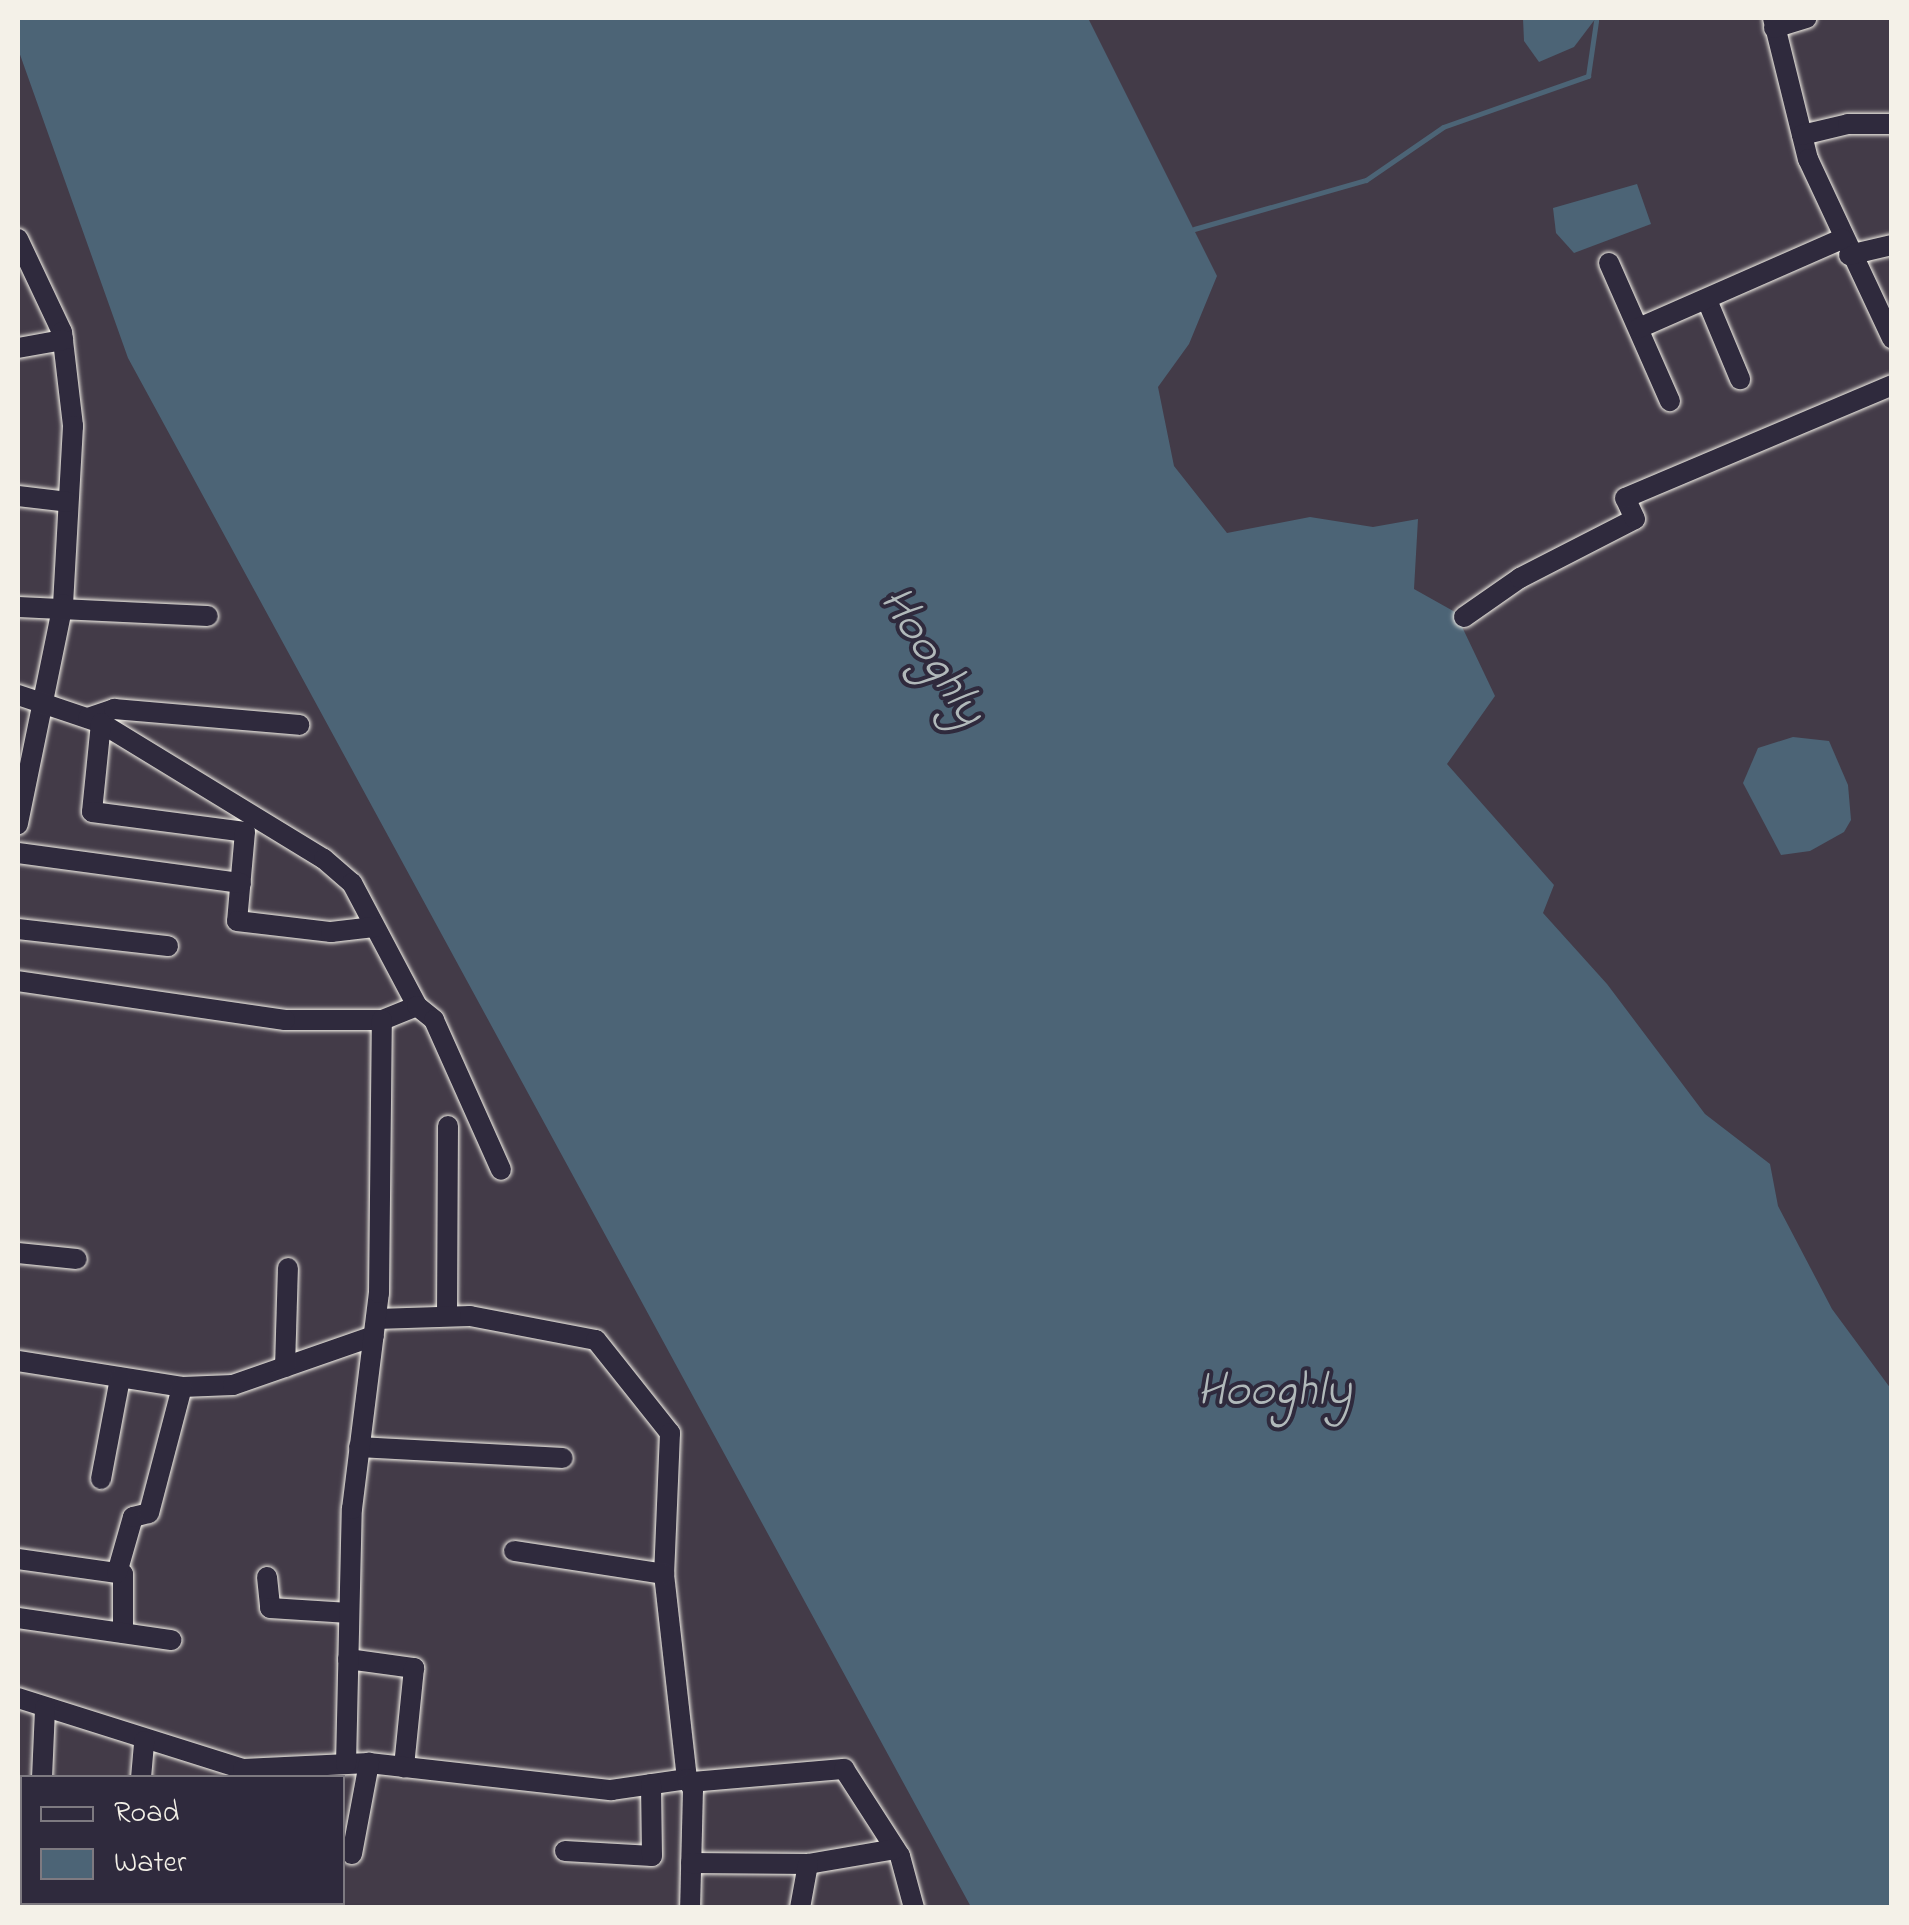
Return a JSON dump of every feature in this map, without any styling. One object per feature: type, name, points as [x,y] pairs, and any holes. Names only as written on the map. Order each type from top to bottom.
[{"type":"street","points":[[1806,18],[1773,23],[1802,136],[1846,247],[1892,338]]},
{"type":"street","points":[[1802,136],[1848,124],[1892,124]]},
{"type":"street","points":[[18,239],[63,340],[73,426],[60,613],[20,793],[18,824]]},
{"type":"street","points":[[1639,328],[1846,247],[1892,245]]},
{"type":"street","points":[[1608,263],[1670,401]]},
{"type":"street","points":[[1707,300],[1740,379]]},
{"type":"street","points":[[18,348],[63,340]]},
{"type":"street","points":[[1464,617],[1520,578],[1635,518],[1625,498],[1892,384]]},
{"type":"street","points":[[18,496],[68,502]]},
{"type":"street","points":[[18,607],[60,613],[208,616]]},
{"type":"street","points":[[18,695],[94,720],[324,860],[352,883],[417,1006],[434,1020],[500,1170]]},
{"type":"street","points":[[94,720],[114,709],[298,725]]},
{"type":"street","points":[[94,720],[92,812],[242,830],[242,923],[331,932],[374,927]]},
{"type":"street","points":[[18,854],[240,883]]},
{"type":"street","points":[[18,929],[168,946]]},
{"type":"street","points":[[18,981],[285,1020],[382,1020],[417,1006]]},
{"type":"street","points":[[346,1764],[349,1613],[360,1447],[374,1327],[382,1020]]},
{"type":"street","points":[[446,1316],[448,1126]]},
{"type":"street","points":[[18,1253],[77,1259]]},
{"type":"street","points":[[285,1367],[288,1268]]},
{"type":"street","points":[[18,1361],[182,1387],[233,1385],[285,1367],[374,1327],[446,1316],[596,1340],[670,1434],[664,1574],[689,1781],[690,1908]]},
{"type":"street","points":[[102,1479],[120,1378]]},
{"type":"street","points":[[117,1573],[133,1517],[149,1515],[182,1387]]},
{"type":"street","points":[[360,1447],[563,1458]]},
{"type":"street","points":[[514,1551],[664,1574]]},
{"type":"street","points":[[18,1559],[126,1577],[123,1633]]},
{"type":"street","points":[[267,1576],[270,1608],[349,1613]]},
{"type":"street","points":[[18,1618],[171,1640]]},
{"type":"street","points":[[348,1658],[414,1668],[404,1767]]},
{"type":"street","points":[[18,1698],[144,1742],[244,1769],[272,1772],[369,1762],[610,1790],[844,1769],[895,1848],[914,1908]]},
{"type":"street","points":[[42,1775],[46,1708]]},
{"type":"street","points":[[141,1775],[144,1742]]},
{"type":"street","points":[[352,1854],[369,1762]]},
{"type":"street","points":[[565,1851],[652,1856],[651,1784]]},
{"type":"street","points":[[691,1862],[808,1864],[895,1848]]},
{"type":"street","points":[[800,1908],[808,1864]]},
{"type":"water","name":"Hooghly","points":[[18,18],[1088,18],[1217,276],[1189,344],[1158,387],[1174,466],[1227,533],[1310,517],[1373,527],[1418,519],[1414,589],[1455,612],[1495,696],[1447,764],[1554,885],[1543,913],[1607,984],[1705,1114],[1770,1164],[1778,1206],[1832,1309],[1891,1389],[1891,1907],[971,1907],[128,358],[18,49]]},
{"type":"water","points":[[1523,18],[1596,18],[1574,47],[1539,62],[1524,41]]},
{"type":"water","points":[[1637,184],[1651,224],[1574,253],[1556,233],[1553,208]]},
{"type":"water","points":[[1793,737],[1829,741],[1848,785],[1851,820],[1844,832],[1810,851],[1781,855],[1743,783],[1758,748]]},
{"type":"waterway","points":[[1194,229],[1366,180],[1443,127],[1588,76],[1596,21]]},
{"type":"railway","points":[[18,1863],[20,1868]]},
{"type":"railway","points":[[18,1895],[20,1900]]}]
